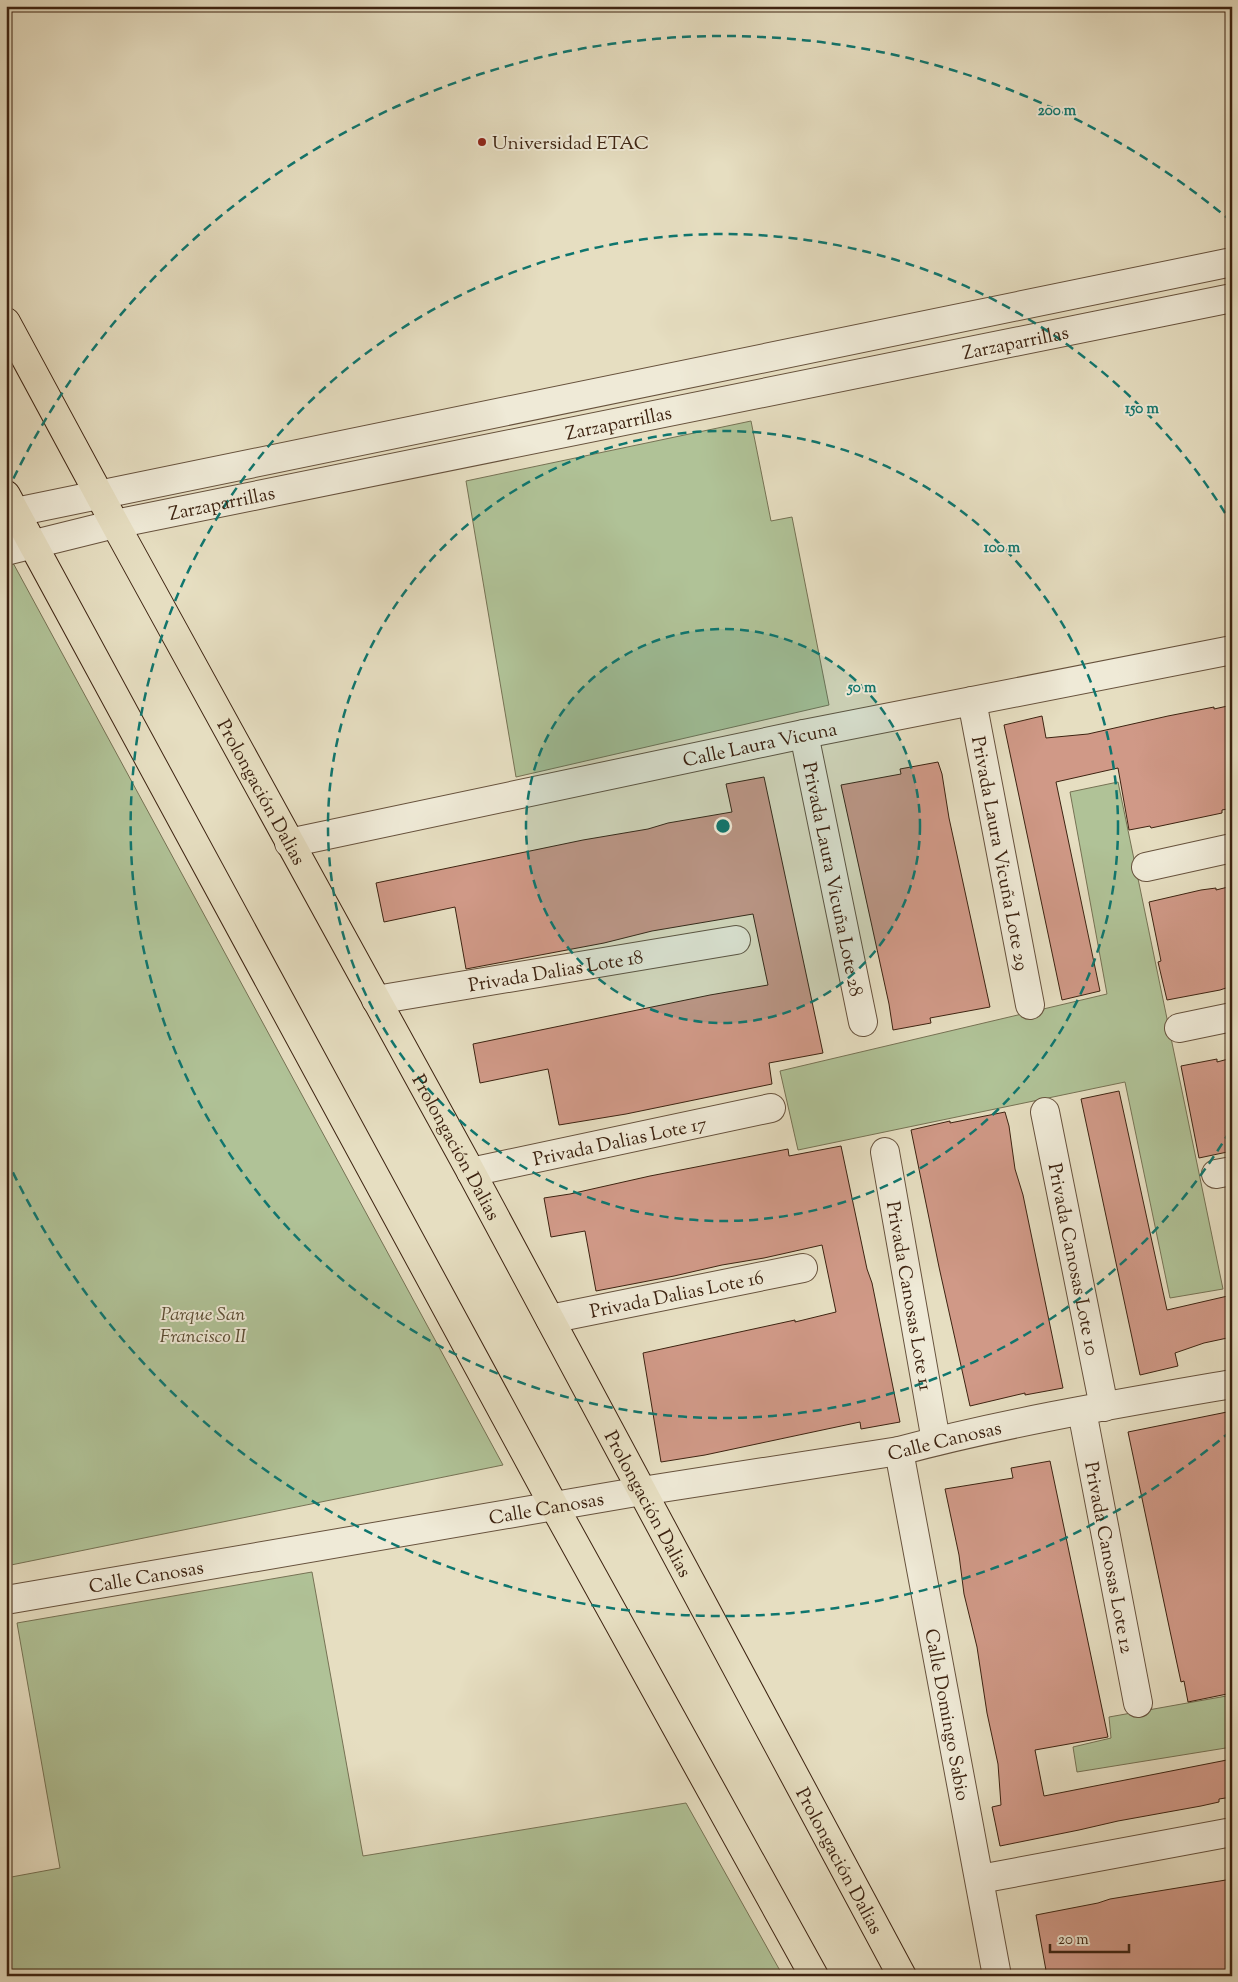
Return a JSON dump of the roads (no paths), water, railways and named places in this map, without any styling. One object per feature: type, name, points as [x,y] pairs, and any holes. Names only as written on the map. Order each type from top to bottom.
[{"type":"main road","name":"Prolongación Dalias","points":[[6,322],[550,1319],[902,1976]]},
{"type":"main road","points":[[9,507],[34,545],[554,1506],[814,1976]]},
{"type":"street","name":"Zarzaparrillas","points":[[9,507],[100,495],[1232,262]]},
{"type":"street","name":"Zarzaparrillas","points":[[6,551],[115,524],[1232,298]]},
{"type":"street","name":"Calle Laura Vicuna","points":[[290,842],[804,734],[1232,650]]},
{"type":"street","name":"Privada Laura Vicuña Lote 29","points":[[972,701],[1030,1005]]},
{"type":"street","name":"Privada Laura Vicuña Lote 28","points":[[804,734],[863,1022]]},
{"type":"street","points":[[1146,867],[1232,848]]},
{"type":"street","name":"Privada Dalias Lote 18","points":[[376,1000],[736,940]]},
{"type":"street","points":[[1179,1028],[1232,1017]]},
{"type":"street","name":"Privada Dalias Lote 17","points":[[470,1172],[771,1108]]},
{"type":"street","name":"Privada Canosas Lote 10","points":[[1045,1112],[1093,1409]]},
{"type":"street","name":"Privada Canosas Lote 11","points":[[885,1152],[936,1441]]},
{"type":"street","name":"Privada Dalias Lote 16","points":[[550,1319],[803,1268]]},
{"type":"street","name":"Calle Canosas","points":[[6,1600],[642,1490],[899,1451],[936,1441],[1093,1409],[1232,1384]]},
{"type":"street","name":"Privada Canosas Lote 12","points":[[1093,1409],[1138,1703]]},
{"type":"street","name":"Calle Domingo Sabio","points":[[899,1451],[997,1976]]},
{"type":"street","points":[[980,1879],[1232,1832]]},
{"type":"place","name":"Universidad ETAC","points":[[482,142]]},
{"type":"park label","name":"Parque San Francisco II","points":[[203,1324]]}]
